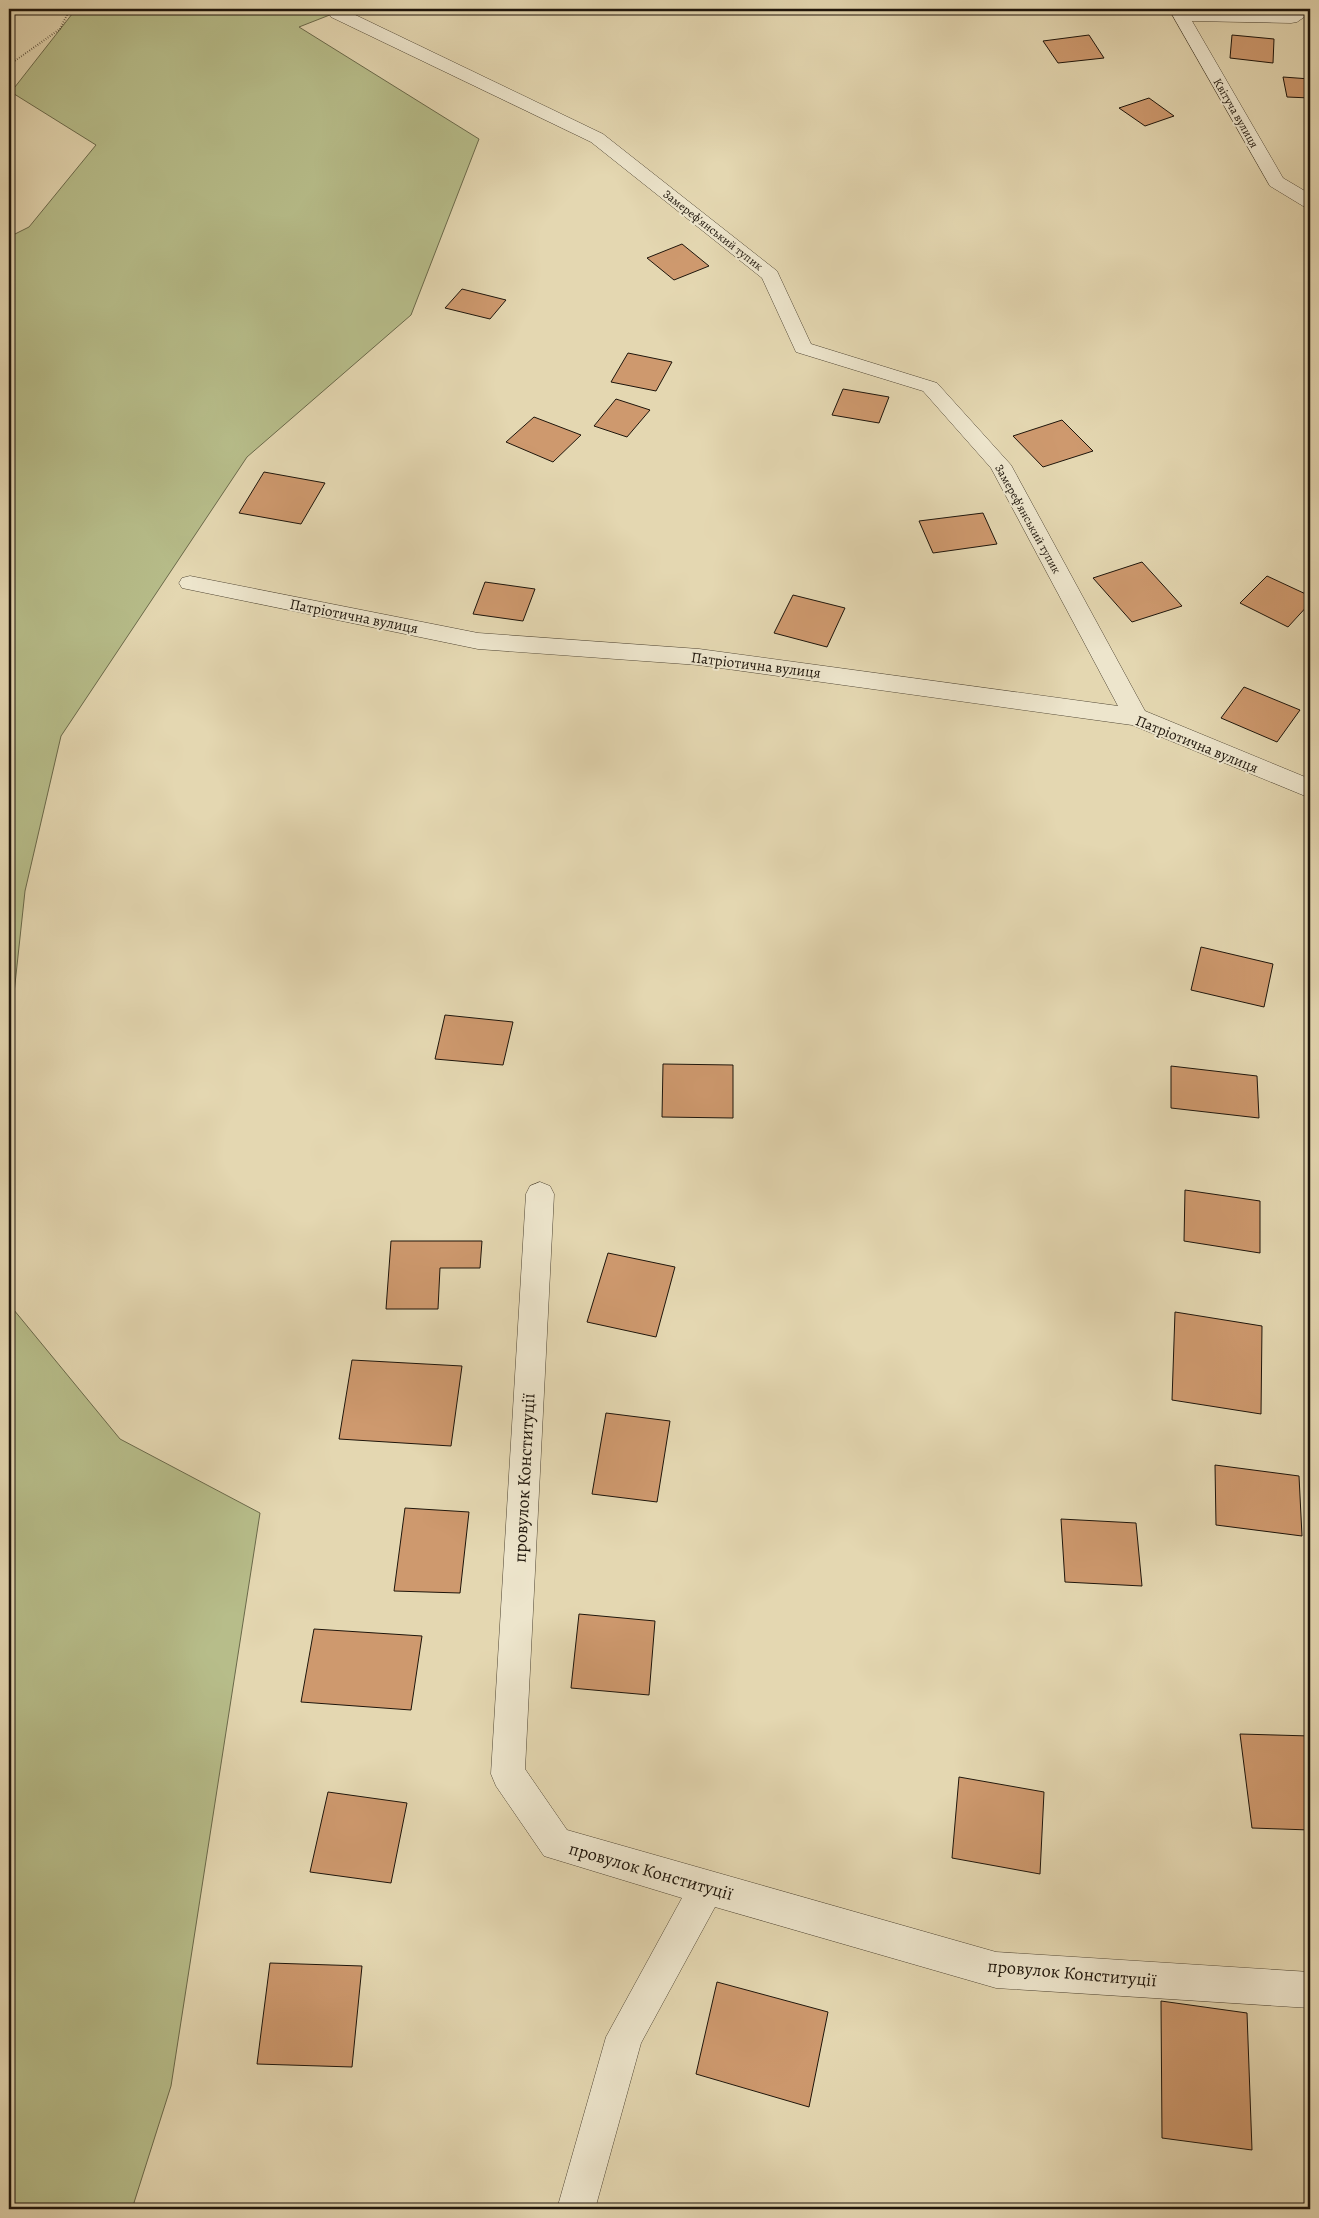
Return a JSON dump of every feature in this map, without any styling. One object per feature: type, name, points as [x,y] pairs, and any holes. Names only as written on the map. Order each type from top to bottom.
[{"type":"street","points":[[1179,12],[1291,18],[1304,9]]},
{"type":"street","name":"Квітуча вулиця","points":[[1179,12],[1276,182],[1310,202]]},
{"type":"street","name":"Замереф'янський тупик","points":[[337,13],[597,138],[770,276],[803,348],[930,387],[1000,465],[1136,718]]},
{"type":"street","name":"Патріотична вулиця","points":[[190,583],[478,641],[699,657],[1136,718],[1310,789]]},
{"type":"street","name":"провулок Конституції","points":[[540,1194],[508,1774],[556,1844],[996,1970],[1310,1990]]},
{"type":"street","points":[[576,2209],[624,2037],[707,1888]]},
{"type":"path","points":[[9,65],[60,29],[70,9]]},
{"type":"green space","points":[[76,9],[345,9],[299,27],[479,139],[411,315],[247,457],[61,736],[25,891],[9,1040],[9,237],[29,227],[96,145],[11,92]]},
{"type":"green space","points":[[9,1304],[120,1439],[260,1513],[171,2086],[132,2209],[9,2209]]},
{"type":"building","points":[[1089,35],[1104,58],[1058,63],[1043,41]]},
{"type":"building","points":[[1232,35],[1274,39],[1273,63],[1230,58]]},
{"type":"building","points":[[1283,77],[1310,79],[1310,98],[1287,97]]},
{"type":"building","points":[[1149,98],[1174,116],[1145,126],[1119,108]]},
{"type":"building","points":[[682,244],[709,266],[674,280],[647,258]]},
{"type":"building","points":[[462,289],[506,300],[490,319],[445,308]]},
{"type":"building","points":[[628,353],[672,362],[656,391],[611,382]]},
{"type":"building","points":[[843,389],[889,397],[879,423],[832,415]]},
{"type":"building","points":[[616,399],[650,410],[627,437],[594,426]]},
{"type":"building","points":[[534,417],[581,435],[553,462],[506,442]]},
{"type":"building","points":[[1062,420],[1093,451],[1043,467],[1013,436]]},
{"type":"building","points":[[264,472],[325,483],[301,524],[239,513]]},
{"type":"building","points":[[983,513],[997,544],[933,553],[919,521]]},
{"type":"building","points":[[1142,562],[1182,606],[1132,622],[1093,578]]},
{"type":"building","points":[[1267,576],[1310,596],[1310,603],[1288,627],[1240,603]]},
{"type":"building","points":[[485,582],[535,589],[523,621],[473,614]]},
{"type":"building","points":[[793,595],[845,608],[827,647],[774,633]]},
{"type":"building","points":[[1244,687],[1300,710],[1277,742],[1221,718]]},
{"type":"building","points":[[1201,947],[1273,964],[1264,1007],[1191,990]]},
{"type":"building","points":[[445,1015],[513,1022],[503,1065],[435,1059]]},
{"type":"building","points":[[663,1064],[733,1065],[733,1118],[662,1117]]},
{"type":"building","points":[[1171,1066],[1257,1076],[1259,1118],[1171,1108]]},
{"type":"building","points":[[1185,1190],[1260,1201],[1260,1253],[1184,1241]]},
{"type":"building","points":[[391,1241],[482,1241],[480,1268],[440,1268],[438,1309],[386,1309]]},
{"type":"building","points":[[608,1253],[675,1267],[656,1337],[587,1322]]},
{"type":"building","points":[[1175,1312],[1262,1326],[1261,1414],[1172,1400]]},
{"type":"building","points":[[352,1360],[462,1366],[451,1446],[339,1439]]},
{"type":"building","points":[[606,1413],[670,1421],[657,1502],[592,1494]]},
{"type":"building","points":[[1215,1465],[1299,1476],[1302,1536],[1216,1525]]},
{"type":"building","points":[[405,1508],[469,1512],[460,1593],[394,1591]]},
{"type":"building","points":[[1061,1519],[1136,1523],[1142,1586],[1065,1582]]},
{"type":"building","points":[[579,1614],[655,1621],[649,1695],[571,1688]]},
{"type":"building","points":[[314,1629],[422,1636],[411,1710],[301,1702]]},
{"type":"building","points":[[1240,1734],[1310,1736],[1310,1830],[1252,1828]]},
{"type":"building","points":[[959,1777],[1044,1792],[1040,1874],[952,1858]]},
{"type":"building","points":[[328,1792],[407,1803],[391,1883],[310,1872]]},
{"type":"building","points":[[270,1963],[362,1966],[352,2067],[257,2064]]},
{"type":"building","points":[[717,1982],[828,2012],[809,2107],[696,2074]]},
{"type":"building","points":[[1161,2001],[1247,2013],[1252,2150],[1162,2138]]}]
